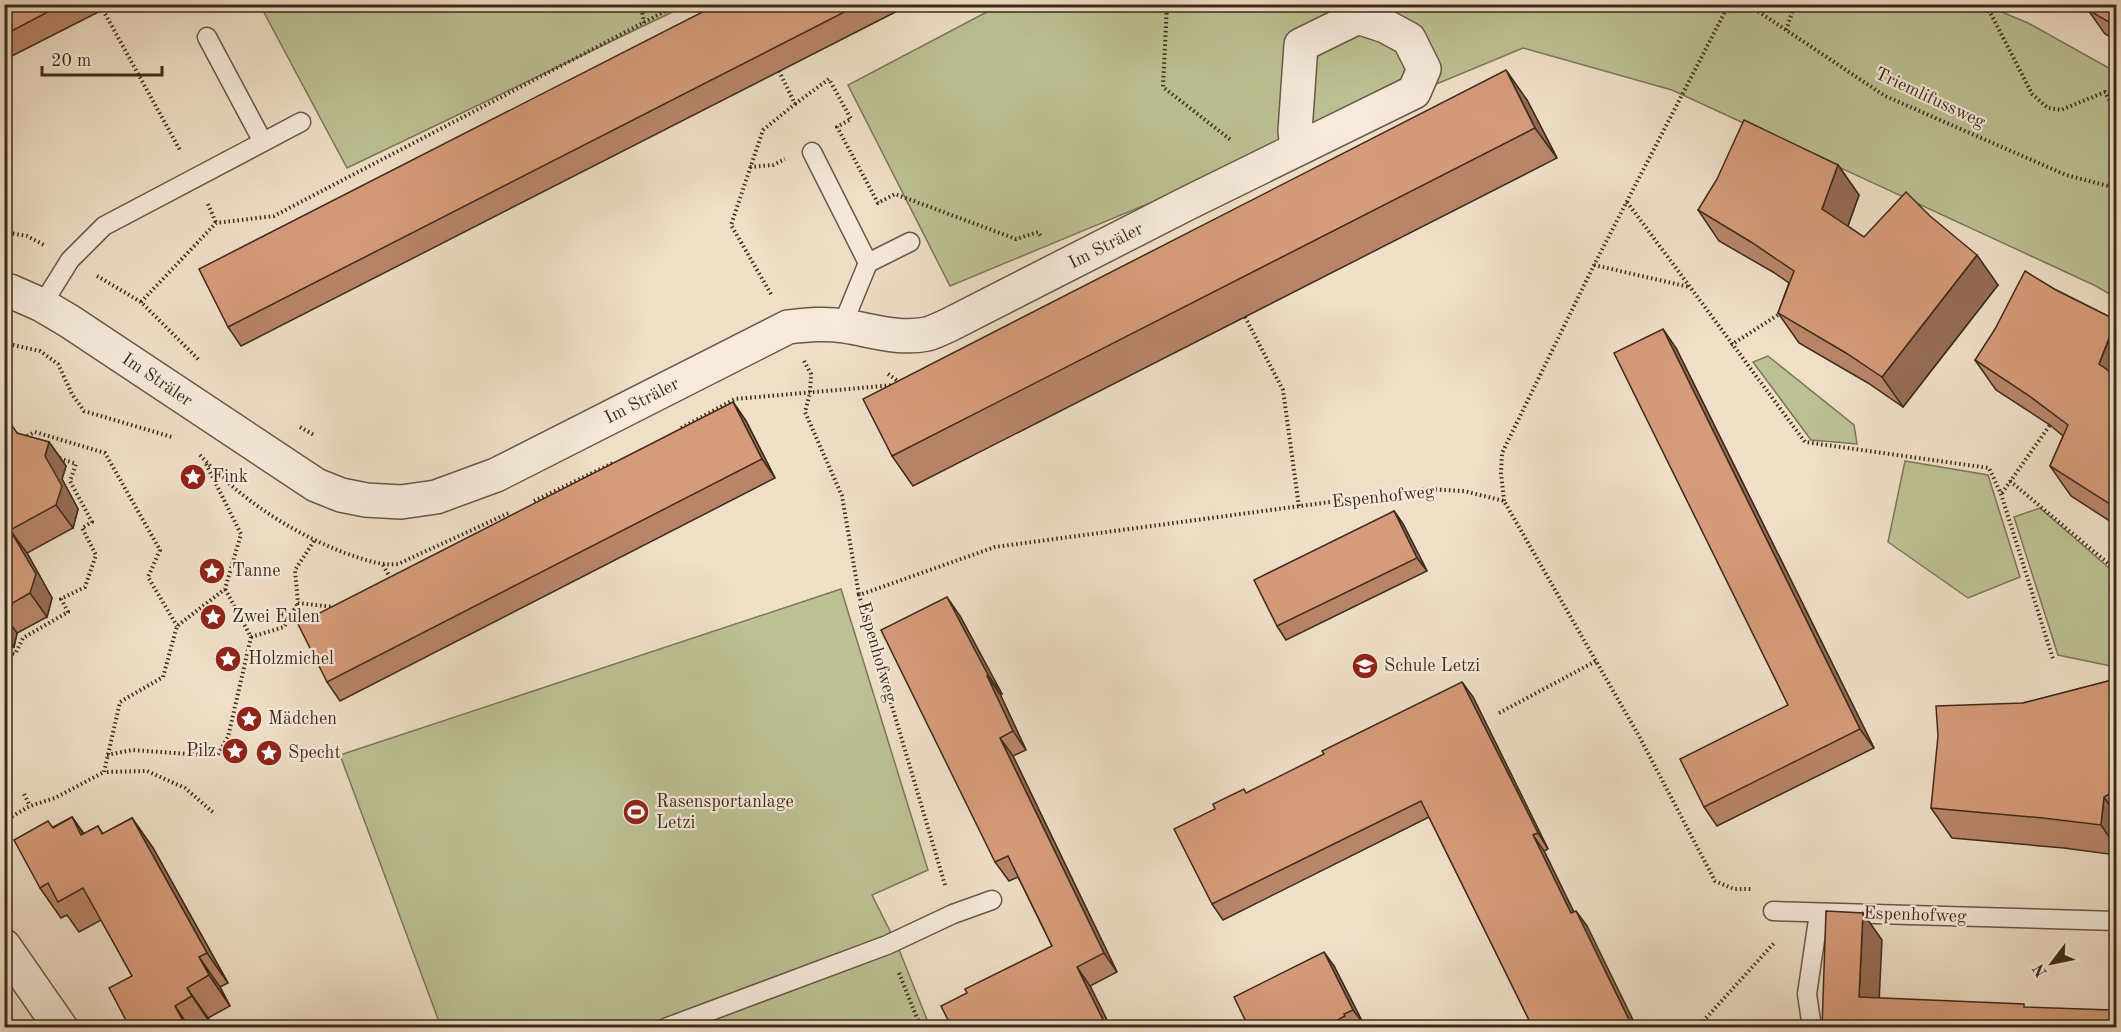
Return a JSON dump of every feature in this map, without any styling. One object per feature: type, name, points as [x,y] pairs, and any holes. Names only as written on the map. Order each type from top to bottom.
[{"type":"street","name":"Im Sträler","points":[[4,291],[10,291],[42,305],[69,321],[316,485],[341,495],[401,502],[436,497],[496,475],[788,327],[814,324],[842,326],[881,334],[929,334],[1297,149]]},
{"type":"street","points":[[4,946],[61,1028]]},
{"type":"lane","points":[[207,37],[263,142]]},
{"type":"lane","points":[[42,305],[70,260],[104,226],[301,122]]},
{"type":"lane","points":[[812,152],[868,262]]},
{"type":"lane","points":[[842,326],[868,262],[910,242]]},
{"type":"lane","points":[[665,1028],[887,945],[953,914],[992,900]]},
{"type":"lane","name":"Espenhofweg","points":[[1773,911],[2116,921]]},
{"type":"lane","points":[[1812,1028],[1807,994],[1819,913]]},
{"type":"path","points":[[641,4],[644,23]]},
{"type":"path","points":[[141,302],[216,223],[274,216],[679,4]]},
{"type":"path","points":[[1167,4],[1163,87],[1238,146]]},
{"type":"path","points":[[1729,4],[1594,265],[1502,453],[1501,472],[1504,501],[1639,736],[1715,881],[1734,888],[1764,890],[1773,911]]},
{"type":"path","name":"Triemlifussweg","points":[[1747,4],[1885,96],[2066,175],[2116,188]]},
{"type":"path","points":[[1786,30],[1795,4]]},
{"type":"path","points":[[1971,4],[1990,12],[2032,94],[2048,108],[2061,110],[2105,92],[2116,112]]},
{"type":"path","points":[[103,10],[196,179],[216,223]]},
{"type":"path","points":[[779,71],[795,104]]},
{"type":"path","points":[[773,297],[731,225],[763,130],[829,79],[851,119],[837,127],[878,203],[895,194],[1016,239]]},
{"type":"path","points":[[1627,202],[1731,345],[1806,442],[1989,468],[2001,494],[2053,659]]},
{"type":"path","points":[[4,232],[27,236],[54,251]]},
{"type":"path","points":[[1594,265],[1690,288]]},
{"type":"path","points":[[89,270],[141,302],[199,360]]},
{"type":"path","points":[[1731,345],[1788,308]]},
{"type":"path","points":[[1245,317],[1283,390],[1299,507]]},
{"type":"path","points":[[803,359],[811,374],[810,393],[805,412],[842,496],[860,595]]},
{"type":"path","points":[[295,424],[322,441]]},
{"type":"path","points":[[2001,494],[2050,425]]},
{"type":"path","points":[[22,438],[35,432],[105,453],[160,550],[148,577],[177,626]]},
{"type":"path","points":[[30,435],[37,444]]},
{"type":"path","points":[[4,652],[15,654],[23,638],[68,612],[61,599],[85,587],[96,555],[82,528],[92,522],[70,480],[76,464],[54,457]]},
{"type":"path","points":[[104,772],[120,702],[163,677],[177,626],[225,589],[241,534],[204,459]]},
{"type":"path","points":[[599,470],[604,481]]},
{"type":"path","points":[[2010,481],[2116,570]]},
{"type":"path","name":"Espenhofweg","points":[[953,914],[860,595],[995,547],[1427,489],[1464,491],[1504,501]]},
{"type":"path","points":[[251,637],[284,627],[298,603],[295,570],[314,541]]},
{"type":"path","points":[[435,548],[440,556]]},
{"type":"path","points":[[383,565],[397,588]]},
{"type":"path","points":[[108,755],[132,750],[217,756],[228,737],[251,637],[225,589]]},
{"type":"path","points":[[298,603],[334,607]]},
{"type":"path","points":[[1499,713],[1596,661]]},
{"type":"path","points":[[4,821],[30,806],[56,798],[104,772],[147,771],[184,788],[215,814]]},
{"type":"path","points":[[24,794],[30,806]]},
{"type":"path","points":[[1696,1028],[1777,940],[1793,912]]},
{"type":"path","points":[[887,945],[921,1028]]},
{"type":"green space","points":[[260,5],[687,5],[347,168]]},
{"type":"green space","points":[[1000,5],[1985,5],[2028,23],[2116,72],[2116,298],[2096,286],[1672,90],[1523,48],[950,286],[848,85]]},
{"type":"green space","points":[[1768,356],[1854,425],[1857,444],[1811,440],[1753,362]]},
{"type":"green space","points":[[1905,461],[1988,475],[2020,577],[1968,598],[1888,542]]},
{"type":"green space","points":[[2040,508],[2116,574],[2116,667],[2058,655],[2014,517]]},
{"type":"green space","name":"Rasensportanlage Letzi","points":[[841,589],[928,870],[872,895],[898,947],[930,1027],[441,1027],[340,755]]},
{"type":"building","points":[[4,4],[63,4],[4,35]]},
{"type":"building","points":[[718,4],[860,4],[228,327],[199,269]]},
{"type":"building","points":[[2086,4],[2116,4],[2116,26],[2088,10]]},
{"type":"building","points":[[1506,70],[1535,128],[892,456],[863,399]]},
{"type":"building","points":[[1744,120],[1838,165],[1822,209],[1864,237],[1906,192],[1930,216],[1977,255],[1882,377],[1778,313],[1794,271],[1698,210],[1717,179]]},
{"type":"building","points":[[2025,271],[2056,290],[2116,320],[2099,364],[2116,376],[2116,508],[2050,466],[2068,425],[1975,360],[1995,329]]},
{"type":"building","points":[[1663,329],[1860,729],[1704,807],[1680,759],[1788,705],[1614,353]]},
{"type":"building","points":[[733,402],[762,459],[327,682],[298,624]]},
{"type":"building","points":[[9,421],[17,433],[49,442],[45,456],[62,486],[56,505],[10,530],[36,574],[30,593],[4,608],[4,424]]},
{"type":"building","points":[[1394,511],[1417,558],[1277,626],[1254,580]]},
{"type":"building","points":[[947,597],[988,675],[1013,731],[1000,738],[1104,953],[1077,967],[1107,1028],[952,1028],[941,1006],[967,993],[965,989],[1052,946],[1008,856],[995,862],[881,630]]},
{"type":"building","points":[[2116,679],[2116,790],[2104,797],[2101,825],[1931,808],[1938,736],[1936,706],[2023,703]]},
{"type":"building","points":[[1462,682],[1538,833],[1533,835],[1571,913],[1576,911],[1633,1028],[1518,1028],[1530,1022],[1421,801],[1212,904],[1174,829],[1215,809],[1213,804],[1244,789],[1246,793],[1324,754],[1322,751]]},
{"type":"building","points":[[72,817],[81,835],[98,826],[102,834],[132,818],[207,953],[199,957],[209,975],[187,988],[192,996],[175,1006],[182,1019],[166,1028],[130,1028],[109,988],[132,976],[83,888],[58,902],[48,883],[40,888],[14,840],[48,821],[53,828]]},
{"type":"building","points":[[1826,911],[1863,913],[1859,997],[2111,1010],[2110,1028],[1822,1028]]},
{"type":"building","points":[[1324,952],[1353,1010],[1322,1028],[1249,1028],[1234,997]]},
{"type":"place","name":"Fink","points":[[193,477]]},
{"type":"place","name":"Tanne","points":[[212,571]]},
{"type":"place","name":"Zwei Eulen","points":[[213,617]]},
{"type":"place","name":"Holzmichel","points":[[228,659]]},
{"type":"place","name":"Schule Letzi","points":[[1365,666]]},
{"type":"place","name":"Mädchen","points":[[249,719]]},
{"type":"place","name":"Pilz","points":[[235,751]]},
{"type":"place","name":"Specht","points":[[269,753]]},
{"type":"place","name":"Rasensportanlage Letzi","points":[[636,812]]}]
